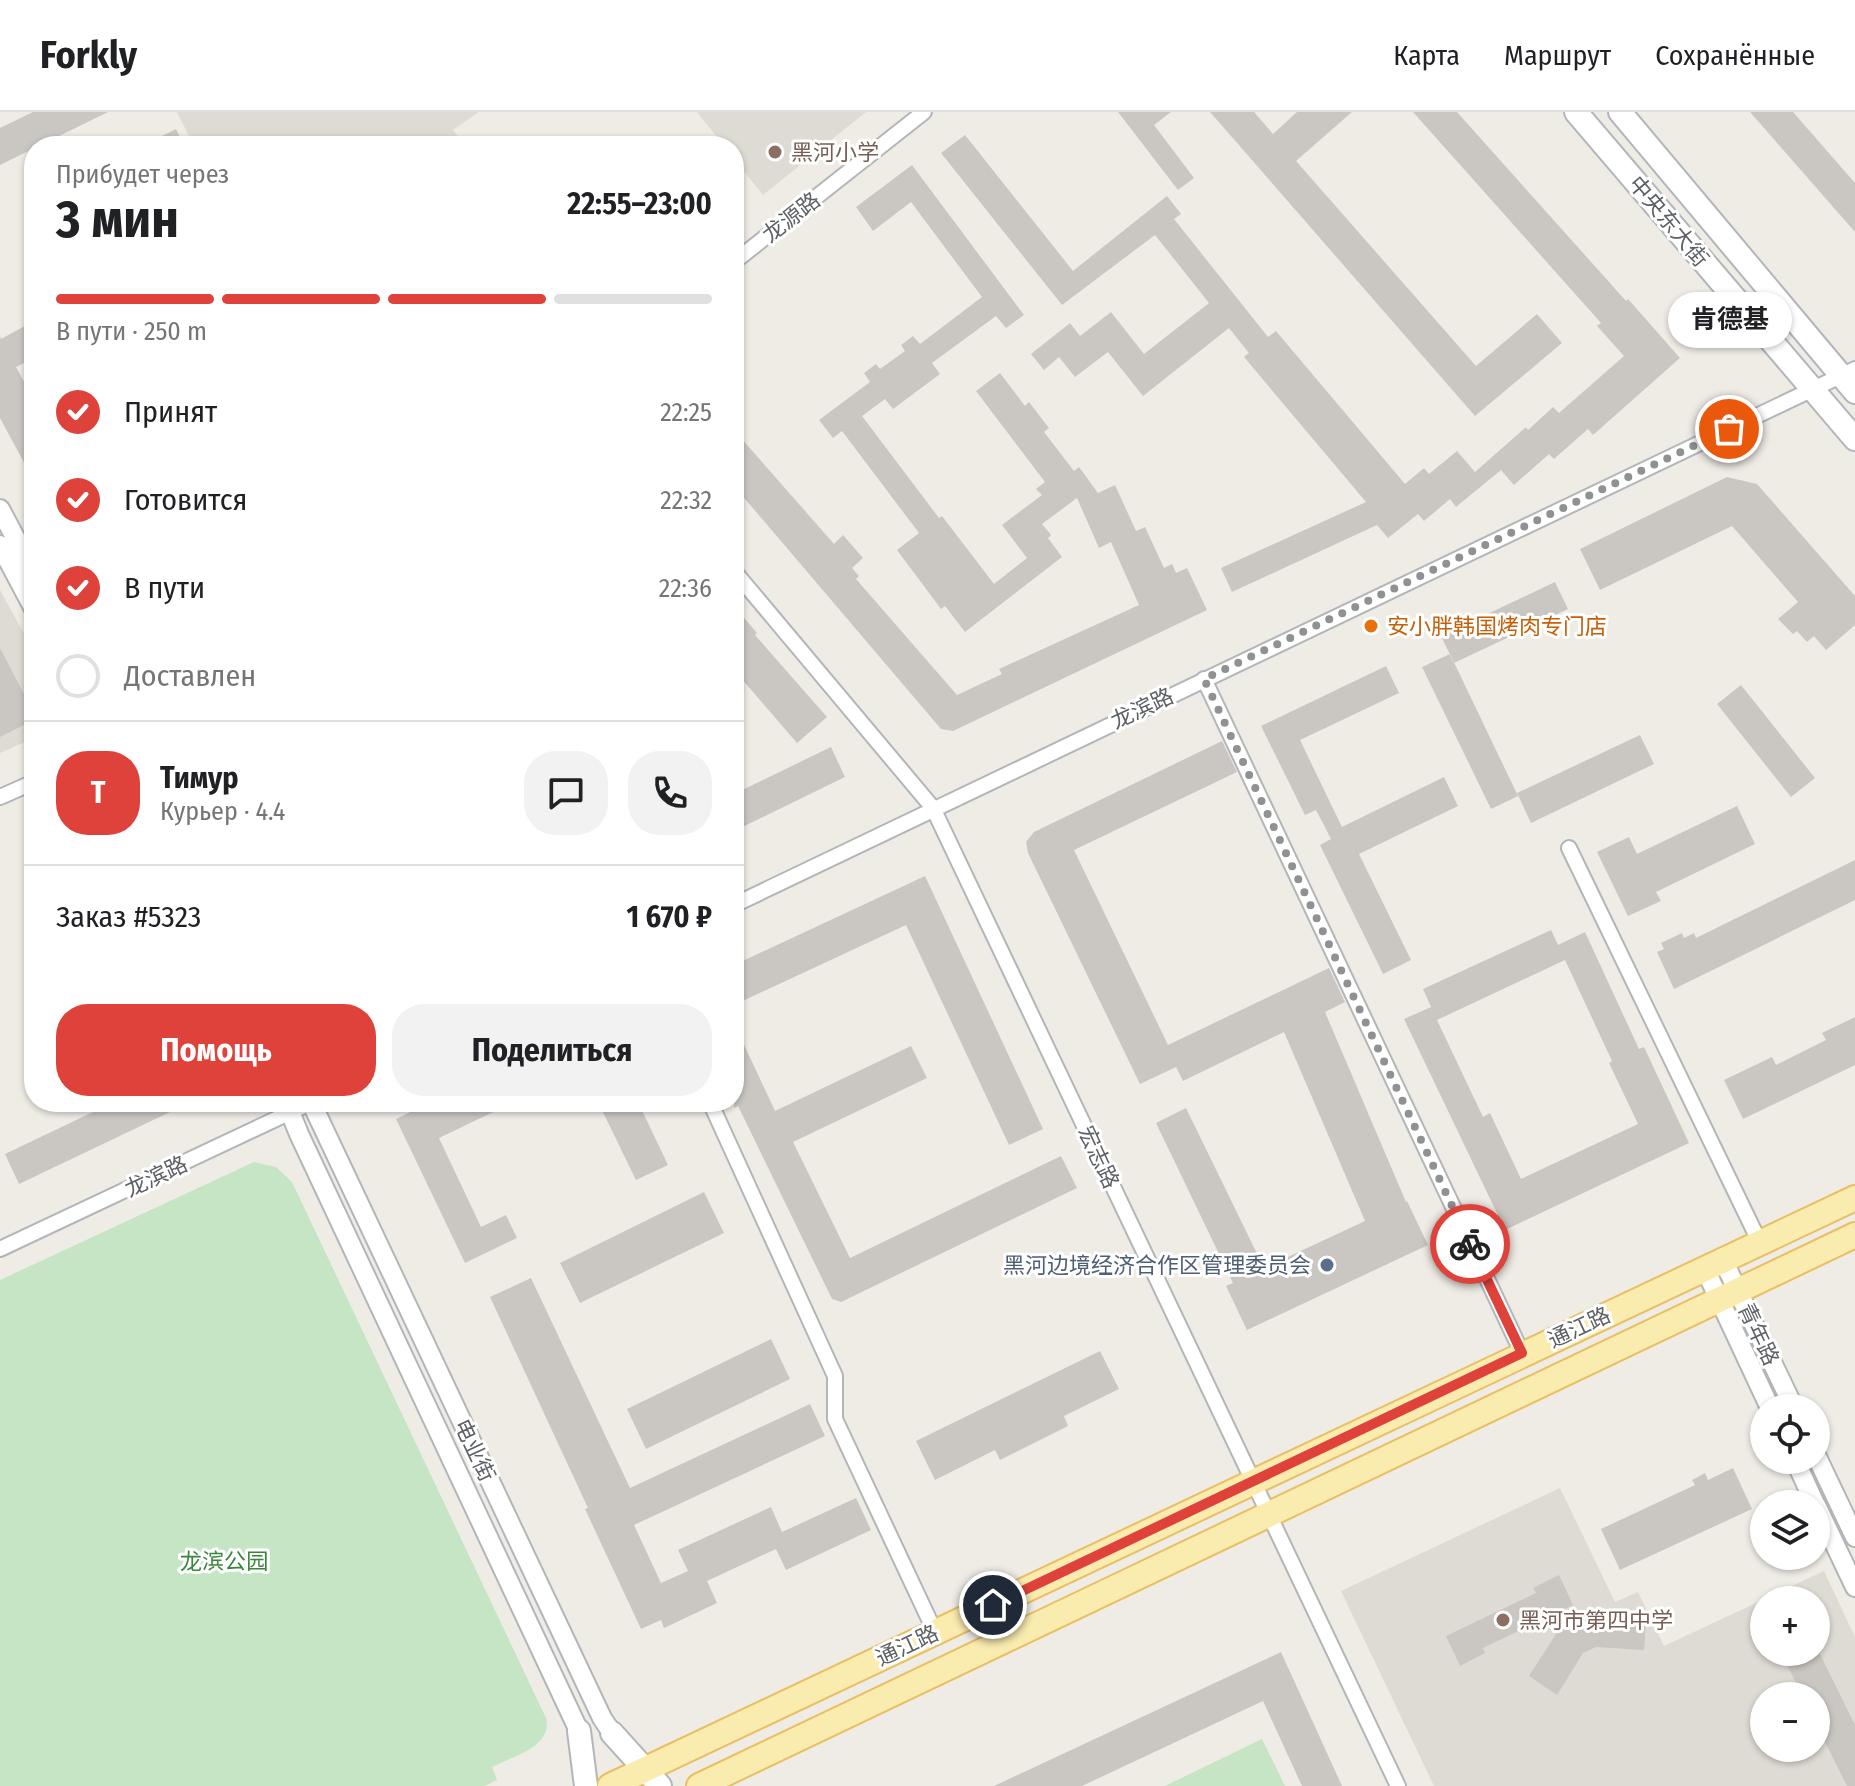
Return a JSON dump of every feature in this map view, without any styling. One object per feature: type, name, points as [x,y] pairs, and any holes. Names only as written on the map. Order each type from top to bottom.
[{"type":"main road","name":"中央东大街","points":[[1576,112],[1855,439]]},
{"type":"main road","name":"中央东大街","points":[[1620,112],[1850,379]]},
{"type":"main road","name":"通江路","points":[[610,1786],[652,1778],[935,1632],[1855,1198]]},
{"type":"main road","name":"通江路","points":[[699,1786],[1855,1235]]},
{"type":"main road","name":"电业街","points":[[579,1731],[586,1786]]},
{"type":"main road","name":"电业街","points":[[612,1733],[652,1778]]},
{"type":"street","name":"龙源路","points":[[744,254],[924,112]]},
{"type":"street","name":"龙滨路","points":[[744,900],[1812,389],[1850,379]]},
{"type":"street","points":[[0,509],[24,554]]},
{"type":"street","points":[[0,545],[24,590]]},
{"type":"street","name":"宏志路","points":[[744,583],[933,808],[1398,1786]]},
{"type":"street","points":[[1204,679],[1522,1353]]},
{"type":"street","points":[[0,797],[24,786]]},
{"type":"street","points":[[1569,848],[1760,1243]]},
{"type":"street","name":"龙滨路","points":[[0,1249],[277,1112]]},
{"type":"street","name":"电业街","points":[[289,1112],[579,1731]]},
{"type":"street","name":"电业街","points":[[316,1112],[595,1703],[612,1733]]},
{"type":"street","points":[[715,1112],[835,1376],[835,1419],[935,1632]]},
{"type":"street","name":"青年路","points":[[1714,1264],[1786,1394]]},
{"type":"street","name":"青年路","points":[[1729,1295],[1765,1394]]},
{"type":"street","points":[[1825,1474],[1855,1537]]},
{"type":"street","points":[[1830,1534],[1855,1587]]},
{"type":"shaded area","points":[[177,112],[479,112],[453,130],[458,136],[189,136]]},
{"type":"shaded area","name":"黑河小学","points":[[697,112],[866,112],[763,195],[744,171],[744,136],[716,136]]},
{"type":"shaded area","points":[[0,590],[24,634],[24,742],[0,753]]},
{"type":"shaded area","name":"黑河市第四中学","points":[[1560,1488],[1615,1602],[1638,1592],[1664,1646],[1750,1606],[1750,1666],[1830,1666],[1830,1586],[1792,1586],[1824,1571],[1855,1637],[1855,1786],[1434,1786],[1341,1591]]},
{"type":"green space","name":"龙滨公园","points":[[254,1162],[276,1167],[292,1182],[546,1718],[547,1728],[538,1743],[530,1749],[492,1767],[497,1780],[485,1786],[0,1786],[0,1280]]},
{"type":"green space","points":[[1262,1739],[1285,1786],[1165,1786]]},
{"type":"building","points":[[33,112],[108,112],[59,136],[24,136],[24,153],[0,165],[0,128]]},
{"type":"building","points":[[1118,112],[1171,112],[1154,125],[1194,178],[1178,190]]},
{"type":"building","points":[[1210,112],[1254,112],[1273,134],[1297,112],[1352,112],[1296,161],[1476,366],[1537,314],[1562,343],[1475,416]]},
{"type":"building","points":[[1413,112],[1457,112],[1680,358],[1593,435],[1588,429],[1554,459],[1549,454],[1514,485],[1501,470],[1456,507],[1450,499],[1424,521],[1418,514],[1388,538],[1377,525],[1232,592],[1221,568],[1366,502],[1244,357],[1249,353],[1229,328],[1143,396],[1108,352],[1075,377],[1059,357],[1044,370],[1031,354],[1070,323],[1080,336],[1111,312],[1144,354],[1209,303],[1155,235],[1062,305],[941,153],[965,135],[1073,271],[1167,196],[1181,214],[1174,219],[1268,337],[1276,331],[1405,484],[1424,468],[1429,474],[1457,451],[1475,472],[1553,407],[1559,413],[1624,356],[1597,326],[1601,323]]},
{"type":"building","points":[[1750,112],[1793,112],[1855,183],[1855,232]]},
{"type":"building","points":[[176,129],[179,136],[162,136]]},
{"type":"building","points":[[912,165],[1024,315],[1006,328],[996,316],[932,363],[940,374],[893,409],[885,399],[862,416],[939,518],[942,516],[994,584],[1027,558],[1002,525],[1042,495],[1036,489],[1045,482],[976,391],[1000,373],[1025,406],[1029,402],[1049,428],[1044,432],[1074,471],[1079,467],[1098,493],[1115,485],[1136,531],[1145,527],[1164,568],[1172,564],[1176,573],[1187,568],[1207,610],[953,731],[941,729],[744,498],[744,441],[834,544],[843,535],[863,558],[852,568],[859,576],[856,579],[957,695],[1002,674],[999,669],[1139,605],[1111,542],[1099,548],[1077,498],[1042,524],[1062,557],[965,632],[945,606],[941,609],[897,550],[919,533],[842,431],[833,438],[819,420],[870,382],[864,373],[876,364],[880,369],[905,351],[901,345],[913,336],[920,344],[982,297],[911,202],[873,231],[856,207]]},
{"type":"building","points":[[24,326],[24,363],[16,367],[24,382],[24,462],[0,418],[0,336],[1,339]]},
{"type":"building","points":[[1727,477],[1757,484],[1855,596],[1855,625],[1826,650],[1814,636],[1807,642],[1797,631],[1793,634],[1778,619],[1798,602],[1732,526],[1600,590],[1580,549]]},
{"type":"building","points":[[1555,582],[1568,609],[1454,663],[1441,636]]},
{"type":"building","points":[[744,618],[757,633],[755,635],[827,717],[797,743],[744,682]]},
{"type":"building","points":[[0,648],[24,694],[24,725],[0,737]]},
{"type":"building","points":[[1450,654],[1518,796],[1491,809],[1422,667]]},
{"type":"building","points":[[1386,666],[1399,693],[1300,740],[1342,827],[1444,777],[1458,806],[1359,854],[1411,960],[1383,974],[1320,845],[1331,839],[1316,810],[1305,815],[1261,726]]},
{"type":"building","points":[[1741,685],[1815,778],[1791,797],[1717,704]]},
{"type":"building","points":[[1640,735],[1654,764],[1531,823],[1517,793]]},
{"type":"building","points":[[1222,741],[1237,772],[1074,850],[1168,1045],[1329,968],[1345,1002],[1325,1012],[1406,1202],[1428,1245],[1247,1330],[1226,1286],[1233,1283],[1156,1123],[1186,1108],[1264,1268],[1365,1221],[1284,1032],[1183,1081],[1176,1067],[1140,1084],[1028,853],[1026,842],[1034,832]]},
{"type":"building","points":[[831,747],[845,777],[744,826],[744,789]]},
{"type":"building","points":[[1737,806],[1755,844],[1656,892],[1661,901],[1628,916],[1597,852],[1629,837],[1637,854]]},
{"type":"building","points":[[1855,860],[1855,900],[1674,989],[1657,952],[1664,949],[1661,943],[1682,933],[1684,938],[1694,933],[1696,938]]},
{"type":"building","points":[[925,876],[1043,1129],[1009,1145],[906,925],[744,1000],[744,960]]},
{"type":"building","points":[[1551,930],[1558,945],[1585,932],[1639,1049],[1644,1047],[1689,1143],[1505,1230],[1404,1019],[1431,1007],[1423,989]],"holes":[[[1565,960],[1612,1061],[1609,1063],[1638,1124],[1521,1179],[1490,1113],[1483,1117],[1437,1020]]]},
{"type":"building","points":[[1855,1017],[1855,1065],[1743,1119],[1724,1080],[1772,1057],[1776,1065],[1826,1040],[1822,1033]]},
{"type":"building","points":[[744,1044],[775,1111],[911,1046],[927,1078],[793,1142],[850,1258],[1061,1156],[1077,1188],[841,1302],[832,1299],[741,1112],[744,1112]]},
{"type":"building","points":[[93,1112],[170,1112],[19,1184],[5,1154]]},
{"type":"building","points":[[410,1112],[493,1112],[439,1138],[481,1227],[506,1215],[517,1238],[465,1263],[396,1119]]},
{"type":"building","points":[[603,1112],[643,1112],[668,1165],[636,1180]]},
{"type":"building","points":[[704,1192],[724,1233],[580,1303],[560,1263]]},
{"type":"building","points":[[531,1278],[630,1488],[810,1404],[825,1436],[634,1525],[661,1583],[688,1571],[678,1550],[771,1507],[782,1532],[856,1498],[871,1530],[786,1570],[776,1549],[707,1581],[717,1603],[664,1628],[661,1620],[641,1629],[490,1297]]},
{"type":"building","points":[[771,1339],[790,1379],[646,1449],[627,1409]]},
{"type":"building","points":[[1100,1351],[1119,1389],[1064,1416],[1068,1426],[1000,1460],[995,1450],[935,1480],[916,1441]]},
{"type":"building","points":[[1733,1468],[1750,1510],[1620,1570],[1601,1529],[1695,1485],[1692,1480],[1705,1473],[1708,1480]]},
{"type":"building","points":[[1559,1575],[1573,1605],[1483,1648],[1485,1653],[1460,1666],[1446,1636],[1536,1593],[1533,1588]]},
{"type":"building","points":[[1574,1606],[1581,1622],[1596,1614],[1646,1618],[1644,1650],[1596,1647],[1583,1653],[1557,1695],[1529,1676]]},
{"type":"building","points":[[1281,1652],[1342,1786],[1302,1786],[1263,1701],[1082,1786],[994,1786]]},
{"type":"building","points":[[1788,1666],[1826,1666],[1855,1725],[1855,1786],[1847,1786],[1830,1752],[1830,1682],[1795,1682]]},
{"type":"way so far","points":[[1470,1244],[1204,679],[1729,429]]},
{"type":"place","name":"黑河小学","points":[[775,152]]},
{"type":"place","name":"肯德基","points":[[1729,429]]},
{"type":"place","name":"安小胖韩国烤肉专门店","points":[[1371,626]]},
{"type":"place","name":"黑河边境经济合作区管理委员会","points":[[1327,1265]]},
{"type":"place","name":"黑河市第四中学","points":[[1503,1620]]},
{"type":"route","points":[[993,1605],[1522,1353],[1470,1244]]}]
